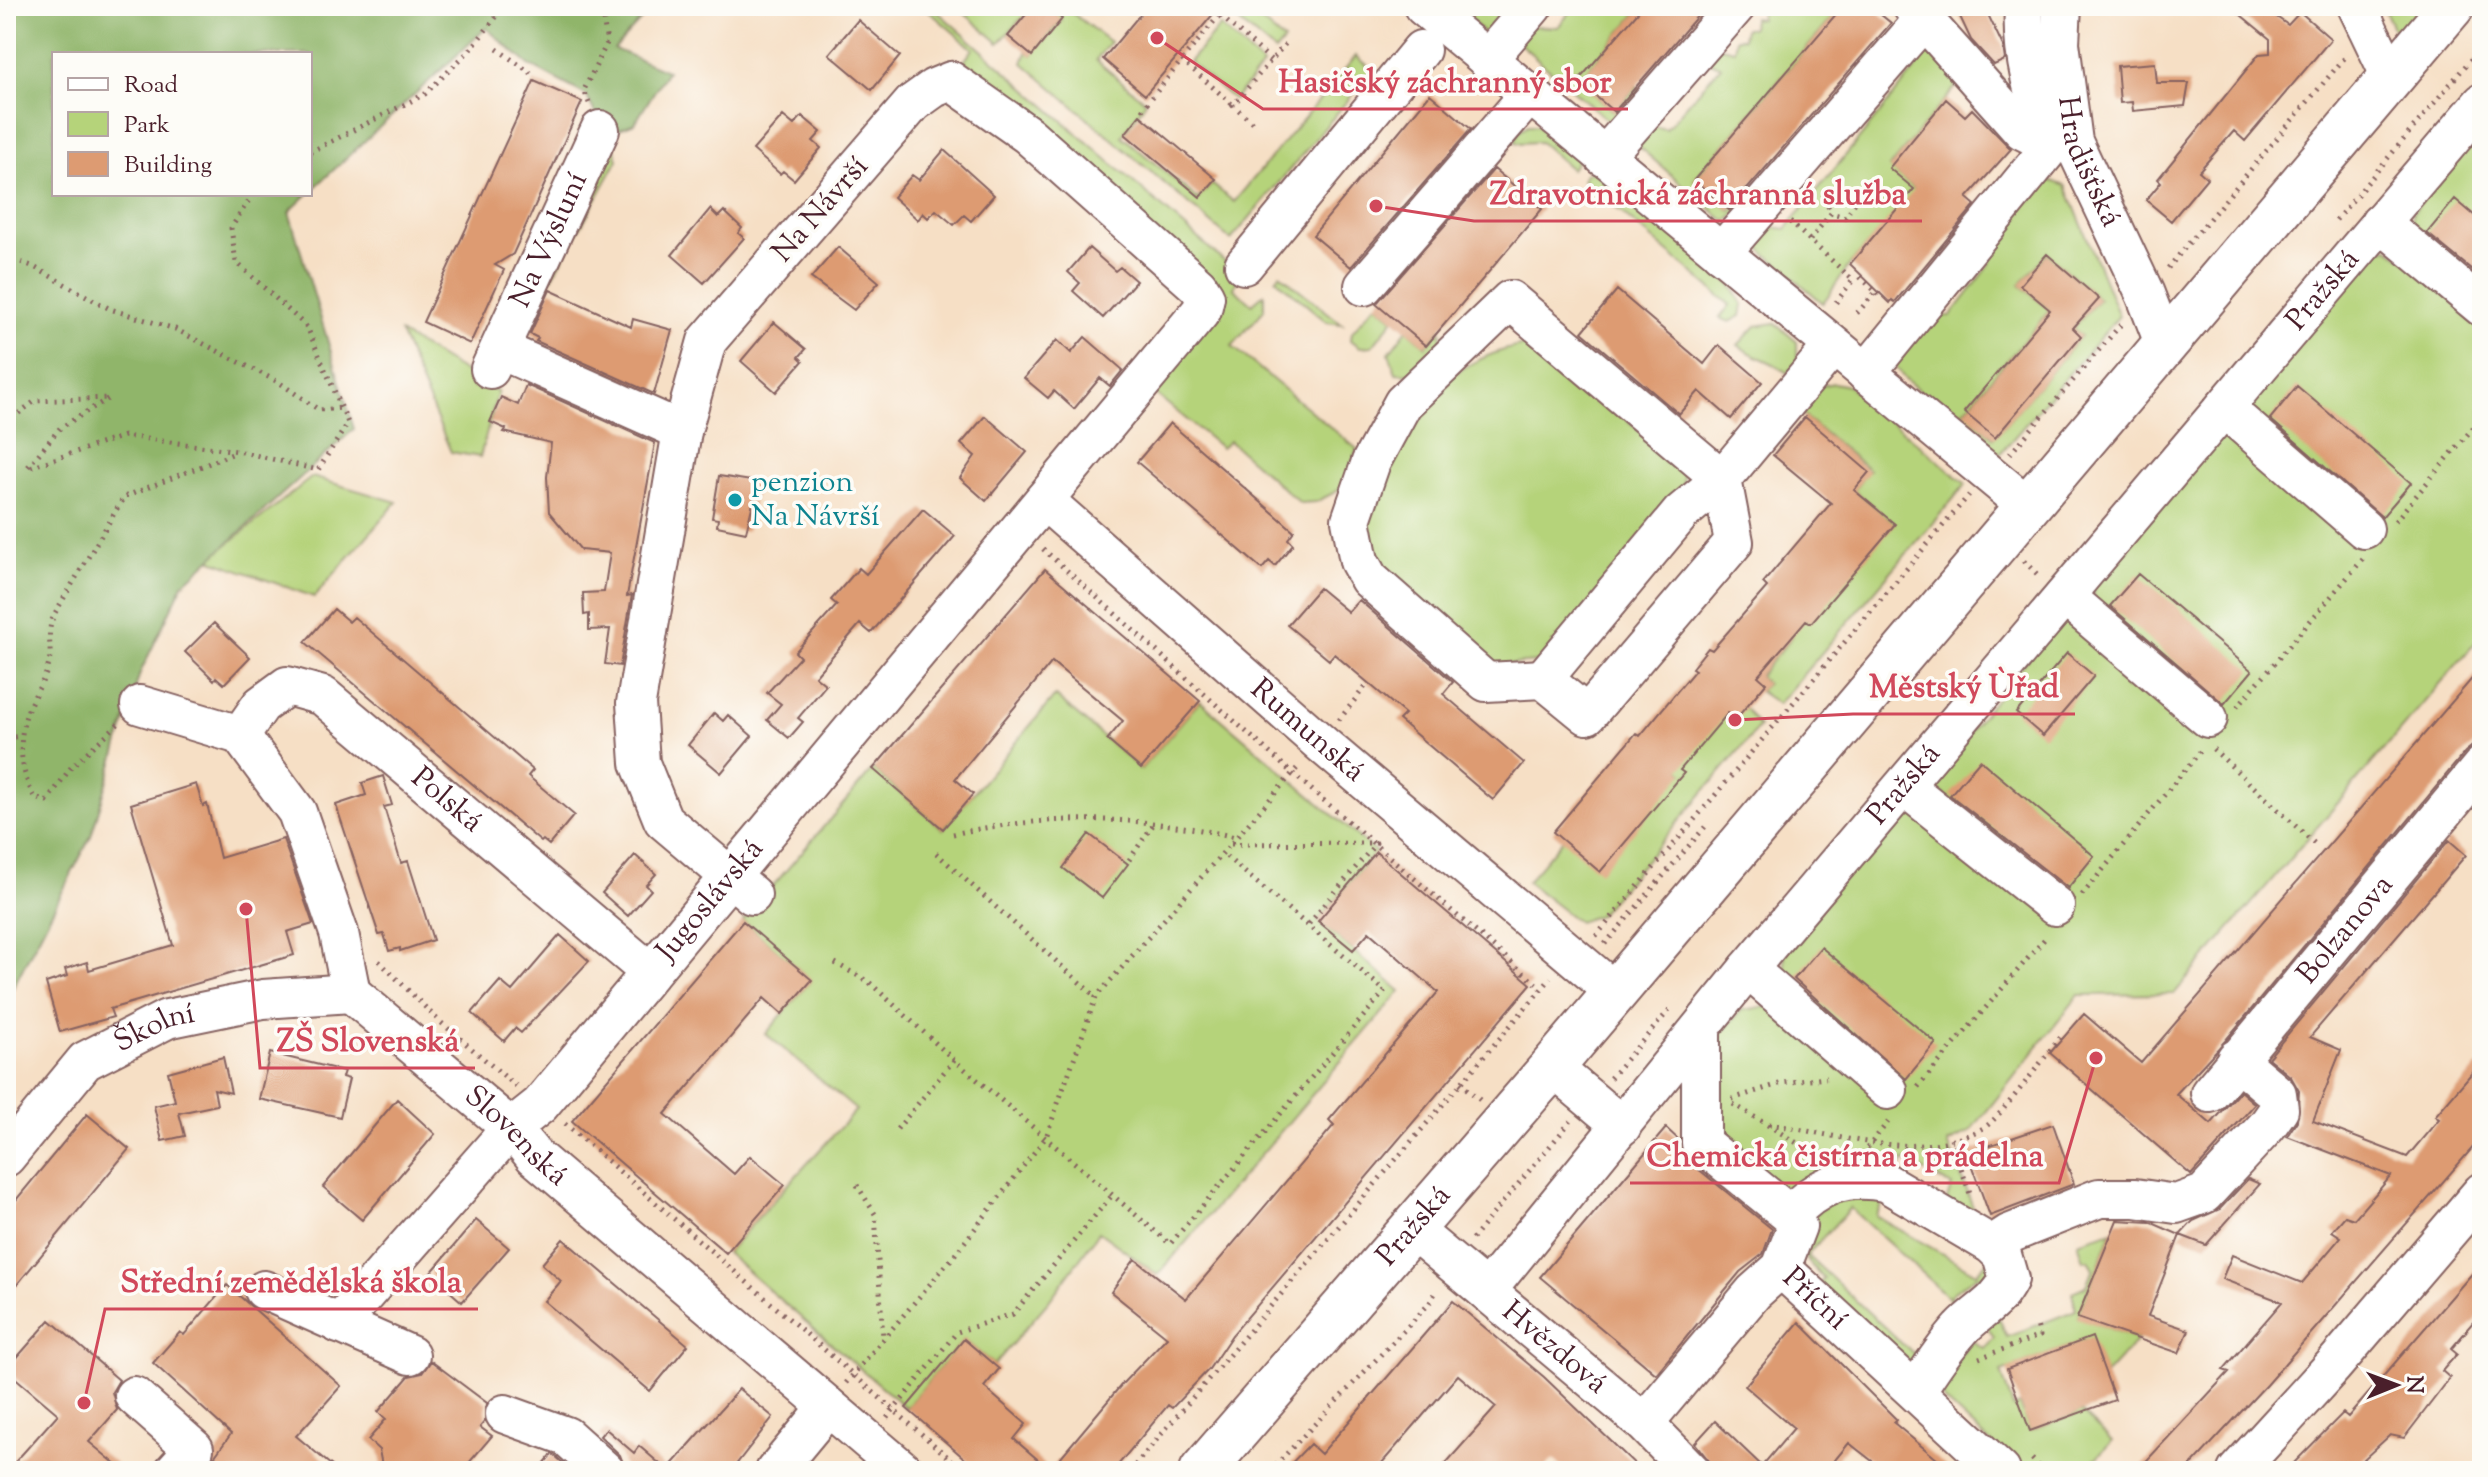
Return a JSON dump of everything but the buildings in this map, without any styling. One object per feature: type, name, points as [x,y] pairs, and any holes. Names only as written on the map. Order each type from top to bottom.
[{"type":"main road","name":"Pražská","points":[[1202,1471],[1413,1230],[2029,507],[2157,325],[2392,79],[2452,6]]},
{"type":"street","points":[[1423,6],[1721,253],[1830,329],[1866,373],[2029,507]]},
{"type":"street","points":[[1487,60],[1533,6]]},
{"type":"street","points":[[1604,157],[1736,6]]},
{"type":"street","points":[[1994,6],[2023,49]]},
{"type":"street","name":"Hradišťská","points":[[2024,6],[2023,49],[2037,106],[2157,325]]},
{"type":"street","name":"Hradišťská","points":[[2058,147],[2062,6]]},
{"type":"street","points":[[2357,6],[2392,79]]},
{"type":"street","points":[[1721,253],[1918,12],[2022,130],[2058,147],[1866,373]]},
{"type":"street","points":[[1244,265],[1421,50]]},
{"type":"street","name":"Na Návrší","points":[[742,887],[663,820],[640,763],[636,703],[682,431],[707,341],[913,103],[951,81],[1028,135],[1198,286],[1205,297],[1202,310],[1044,500]]},
{"type":"street","points":[[1364,286],[1529,95]]},
{"type":"street","name":"Pražská","points":[[1488,1289],[1748,969],[2482,103]]},
{"type":"street","name":"Na Výsluní","points":[[600,130],[496,360],[682,431]]},
{"type":"street","points":[[2380,222],[2482,307]]},
{"type":"street","points":[[1510,300],[1722,479],[1734,542],[1587,715],[1543,679],[1486,682],[1369,579],[1359,561],[1352,530],[1354,504],[1371,462],[1403,403],[1510,300]]},
{"type":"street","points":[[1543,679],[1681,513],[1722,479],[1830,329]]},
{"type":"street","points":[[2224,408],[2373,536]]},
{"type":"street","name":"Rumunská","points":[[1044,500],[1331,734],[1615,992]]},
{"type":"street","name":"Jugoslávská","points":[[339,1324],[526,1117],[650,972],[742,887],[1044,500]]},
{"type":"street","points":[[2066,597],[2219,716]]},
{"type":"street","name":"Polská","points":[[240,735],[261,705],[287,686],[323,696],[650,972]]},
{"type":"street","points":[[140,705],[240,735],[297,812],[339,933],[351,993]]},
{"type":"street","name":"Bolzanova","points":[[2210,1093],[2482,766]]},
{"type":"street","points":[[1905,787],[2062,912]]},
{"type":"street","points":[[1748,969],[1900,1097]]},
{"type":"street","name":"Slovenská","points":[[351,993],[526,1117],[534,1156],[904,1471]]},
{"type":"street","name":"Školní","points":[[6,1157],[85,1061],[167,1019],[263,999],[351,993]]},
{"type":"street","points":[[1701,1029],[1701,1143],[1790,1215],[1797,1226],[1781,1268]]},
{"type":"street","points":[[1986,1242],[2099,1198],[2123,1197],[2176,1204],[2204,1194],[2279,1109],[2277,1094],[2236,1059]]},
{"type":"street","points":[[1552,1067],[1622,1126]]},
{"type":"street","points":[[1790,1215],[1822,1186],[1870,1179],[1885,1182],[1986,1242],[2002,1255],[2009,1279],[1999,1299],[1965,1324],[1947,1344],[1916,1391]]},
{"type":"street","points":[[2237,1471],[2333,1366],[2482,1192]]},
{"type":"street","name":"Hvězdová","points":[[1413,1230],[1488,1289],[1644,1423],[1691,1471]]},
{"type":"street","name":"Příční","points":[[1644,1423],[1754,1292],[1781,1268],[2001,1471]]},
{"type":"street","points":[[264,1290],[410,1355]]},
{"type":"street","points":[[134,1396],[194,1449],[174,1471]]},
{"type":"street","points":[[775,1471],[828,1407]]},
{"type":"street","points":[[505,1414],[566,1436],[605,1471]]},
{"type":"path","points":[[312,151],[425,94],[470,50],[505,6]]},
{"type":"path","points":[[600,130],[584,90],[607,43],[601,6]]},
{"type":"path","points":[[1142,110],[1218,13],[1227,6]]},
{"type":"path","points":[[1218,13],[1271,60]]},
{"type":"path","points":[[1233,105],[1286,43]]},
{"type":"path","points":[[497,49],[531,73]]},
{"type":"path","points":[[1182,60],[1252,122]]},
{"type":"path","points":[[1851,186],[1857,200],[1845,217],[1831,213],[1827,204],[1839,187],[1851,186]]},
{"type":"path","points":[[6,423],[35,401],[109,398],[60,428],[27,468],[124,436],[238,451],[318,470],[348,423],[307,327],[236,262],[231,228],[252,196]]},
{"type":"path","points":[[1810,240],[1831,213]]},
{"type":"path","points":[[1790,222],[1853,280],[1830,329]]},
{"type":"path","points":[[6,257],[32,266],[110,309],[175,329],[280,383],[319,410],[342,408]]},
{"type":"path","points":[[1860,277],[1883,298]]},
{"type":"path","points":[[1857,313],[1875,293]]},
{"type":"path","points":[[2219,716],[2373,536],[2482,417]]},
{"type":"path","points":[[140,705],[72,766],[47,801],[35,798],[27,784],[21,736],[29,706],[49,663],[48,628],[124,497],[238,451]]},
{"type":"path","points":[[1043,549],[1291,772],[1540,987]]},
{"type":"path","points":[[828,1407],[853,1373],[953,1257],[1046,1137],[1096,997],[1291,772],[1331,734],[1368,683]]},
{"type":"path","points":[[6,738],[21,736]]},
{"type":"path","points":[[1864,1151],[1900,1097],[2207,743],[2315,844]]},
{"type":"path","points":[[953,834],[999,824],[1074,819],[1155,822],[1236,837]]},
{"type":"path","points":[[1129,860],[1155,822]]},
{"type":"path","points":[[1230,844],[1376,843]]},
{"type":"path","points":[[1307,926],[1376,843]]},
{"type":"path","points":[[936,853],[1096,997]]},
{"type":"path","points":[[835,963],[869,982],[954,1060],[1114,1193],[1170,1244],[1385,991],[1222,853]]},
{"type":"path","points":[[339,933],[364,945],[438,1020],[526,1117],[853,1373],[964,1471]]},
{"type":"path","points":[[1130,1471],[1540,987],[1576,957]]},
{"type":"path","points":[[1765,1124],[1824,1136],[1924,1147],[1986,1126],[2063,1034]]},
{"type":"path","points":[[897,1129],[954,1060]]},
{"type":"path","points":[[1727,1101],[1750,1090],[1829,1077]]},
{"type":"path","points":[[1720,1097],[1829,1162]]},
{"type":"path","points":[[1951,1138],[1986,1242]]},
{"type":"path","points":[[1270,1471],[1429,1304],[1454,1262],[1541,1153]]},
{"type":"path","points":[[857,1185],[875,1214],[883,1338]]},
{"type":"path","points":[[893,1409],[957,1332],[1013,1314],[1114,1193]]},
{"type":"path","points":[[1975,1359],[2040,1336],[2037,1325]]},
{"type":"green space","points":[[6,6],[654,6],[614,49],[667,71],[635,123],[614,131],[595,113],[586,95],[529,65],[486,28],[312,190],[312,52],[52,52],[52,196],[306,196],[289,212],[354,429],[183,584],[140,673],[91,836],[11,991],[6,995]]},
{"type":"green space","points":[[923,6],[931,6],[1239,274],[1234,289],[1252,304],[1264,294],[1264,310],[1232,346],[1357,449],[1343,488],[1316,502],[1300,503],[1229,441],[1221,448],[1146,386],[1223,297],[1017,119],[962,64],[973,49]]},
{"type":"green space","points":[[962,6],[1033,6],[999,43],[965,14]]},
{"type":"green space","points":[[1046,6],[1063,6],[1110,42],[1096,60],[1146,102],[1122,136],[1198,199],[1212,184],[1234,202],[1356,56],[1373,70],[1231,240],[1023,63],[1027,52],[1032,55],[1062,20]]},
{"type":"green space","points":[[1234,6],[1244,6],[1284,41],[1275,52],[1231,15]]},
{"type":"green space","points":[[1457,6],[1489,6],[1500,15],[1507,6],[1524,6],[1493,42]]},
{"type":"green space","points":[[1575,6],[1643,6],[1578,81],[1614,112],[1637,86],[1646,95],[1614,126],[1518,42],[1530,26],[1558,27]]},
{"type":"green space","points":[[1768,6],[1843,6],[1694,180],[1731,211],[1752,185],[1761,194],[1726,222],[1632,141],[1644,124],[1666,129],[1721,66],[1701,59],[1713,45],[1734,50],[1736,38],[1743,38],[1745,28],[1752,28],[1753,18],[1760,19],[1761,9],[1767,10]]},
{"type":"green space","points":[[2392,6],[2426,6],[2399,41],[2386,13]]},
{"type":"green space","points":[[1220,26],[1263,65],[1234,100],[1189,62]]},
{"type":"green space","points":[[1920,36],[1961,81],[1889,167],[1916,191],[1850,264],[1823,303],[1751,241],[1759,225],[1786,229],[1918,66],[1907,51]]},
{"type":"green space","points":[[2482,123],[2482,300],[2412,229],[2412,213]]},
{"type":"green space","points":[[1528,125],[1537,125],[1579,158],[1571,169],[1540,142],[1515,141],[1519,131]]},
{"type":"green space","points":[[614,146],[618,160],[546,289],[591,174]]},
{"type":"green space","points":[[1595,170],[1730,283],[1743,305],[1741,316],[1730,322],[1720,318],[1730,305],[1583,180],[1585,174]]},
{"type":"green space","points":[[2046,179],[2066,186],[2119,316],[1998,456],[1903,377],[1893,362],[1931,316],[1951,316],[1989,266],[1994,249],[1998,250],[2001,240],[2007,240],[2009,231],[2004,226]],"holes":[[[2047,254],[2099,299],[2073,328],[2081,336],[1994,438],[1964,411],[2050,310],[2020,285]]]},
{"type":"green space","points":[[2389,248],[2482,316],[2482,635],[2174,994],[2079,995],[1970,1132],[1948,1143],[1979,1223],[1945,1204],[1952,1186],[1904,1160],[1896,1175],[1790,1194],[1719,1148],[1719,1035],[1742,1010],[1765,1007],[1786,992],[1784,941],[1895,813],[1914,805],[2063,904],[1935,786],[1935,776],[2054,625],[2094,598],[2094,586],[2159,500],[2249,410],[2251,401],[2376,250]]},
{"type":"green space","points":[[1280,274],[1342,324],[1327,322],[1276,279]]},
{"type":"green space","points":[[1376,304],[1394,319],[1372,346],[1360,347],[1351,340],[1352,332]]},
{"type":"green space","points":[[1775,323],[1797,342],[1797,362],[1788,373],[1738,345],[1756,326]]},
{"type":"green space","points":[[1407,329],[1426,346],[1441,329],[1443,349],[1411,374],[1396,373],[1389,353]]},
{"type":"green space","points":[[400,333],[498,392],[480,457],[451,452]]},
{"type":"green space","points":[[1527,345],[1549,349],[1683,470],[1683,494],[1540,662],[1496,665],[1446,627],[1392,578],[1371,548],[1366,521],[1400,436],[1423,400],[1464,368],[1496,353]]},
{"type":"green space","points":[[1834,383],[1849,386],[1966,484],[1778,704],[1759,691],[1766,683],[1759,676],[1792,637],[1788,633],[1894,524],[1854,490],[1869,470],[1793,407],[1818,386]]},
{"type":"green space","points":[[312,477],[397,502],[314,597],[209,559]]},
{"type":"green space","points":[[1055,696],[1141,769],[1200,701],[1376,852],[1318,921],[1401,991],[1158,1275],[1099,1232],[1049,1301],[994,1365],[964,1340],[906,1408],[726,1253],[856,1110],[766,1034],[811,980],[743,921],[873,769],[943,829]]},
{"type":"green space","points":[[1744,707],[1759,727],[1599,915],[1578,922],[1527,882],[1563,839],[1683,773],[1676,766],[1727,713]]},
{"type":"green space","points":[[1842,1194],[1883,1201],[1876,1216],[1976,1273],[1989,1259],[1989,1287],[1977,1275],[1950,1295],[1959,1309],[1958,1313],[1948,1297],[1850,1208],[1807,1255],[1913,1354],[1927,1344],[1914,1366],[1819,1284],[1824,1279],[1803,1256],[1816,1213]]},
{"type":"green space","points":[[2112,1231],[2078,1317],[2138,1339],[2105,1375],[2091,1338],[2001,1372],[2013,1407],[2020,1404],[2030,1431],[2081,1412],[2112,1441],[2084,1471],[2021,1471],[1944,1400],[1938,1384],[1972,1341],[1984,1348],[1994,1338],[1987,1326],[1999,1318],[2007,1337],[2076,1310],[2072,1292],[2086,1286],[2093,1269],[2088,1259],[2084,1260],[2078,1242]]},
{"type":"place","name":"Hasičský záchranný sbor","points":[[1157,38]]},
{"type":"place","name":"Zdravotnická záchranná služba","points":[[1376,206]]},
{"type":"place","name":"penzion Na Návrší","points":[[735,500]]},
{"type":"place","name":"Městský Ùřad","points":[[1735,720]]},
{"type":"place","name":"ZŠ Slovenská","points":[[246,909]]},
{"type":"place","name":"Chemická čistírna a prádelna","points":[[2096,1058]]},
{"type":"place","name":"Střední zemědělská škola","points":[[84,1403]]}]
